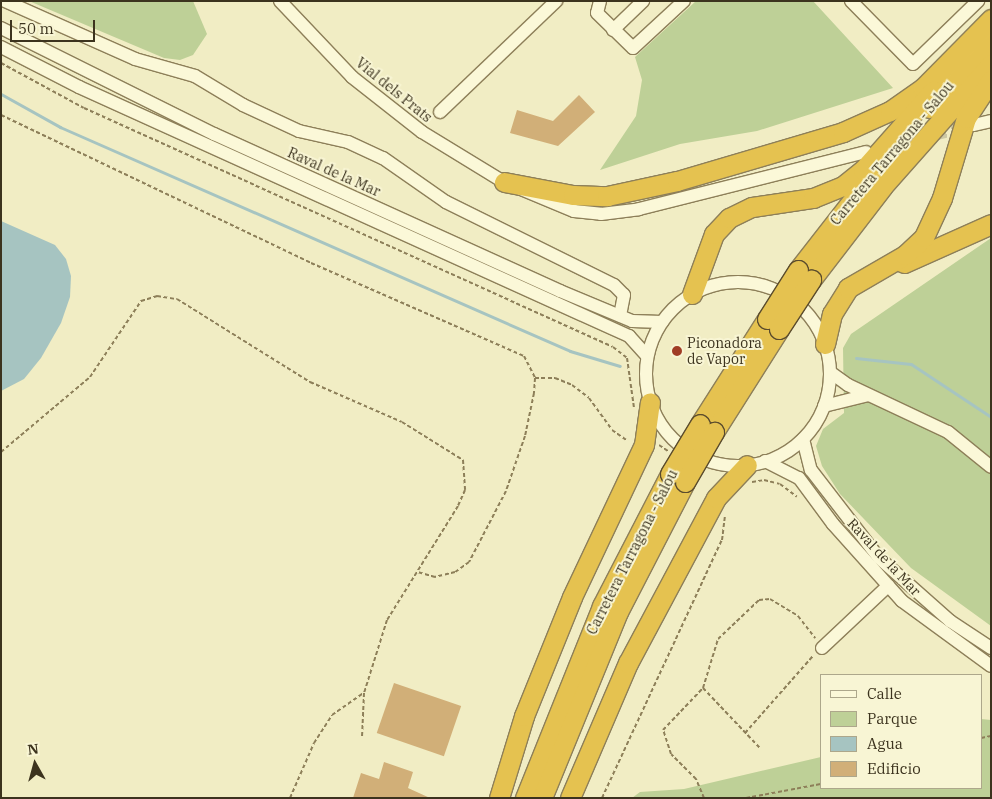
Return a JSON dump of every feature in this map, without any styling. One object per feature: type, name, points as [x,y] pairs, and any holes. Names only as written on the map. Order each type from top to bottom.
[{"type":"highway","points":[[504,182],[573,196],[607,196],[677,181],[843,132],[890,111],[923,88],[991,19]]},
{"type":"highway","points":[[692,294],[721,225],[752,207],[813,198],[853,178],[991,27]]},
{"type":"highway","name":"Carretera Tarragona - Salou","points":[[525,798],[602,606],[707,428],[805,275],[892,150],[991,40]]},
{"type":"highway","name":"Carretera Tarragona - Salou","points":[[805,275],[991,64]]},
{"type":"highway","points":[[825,344],[832,314],[841,297],[861,279],[905,255],[924,237],[942,198],[966,118],[991,80]]},
{"type":"highway","points":[[861,279],[929,253],[991,224]]},
{"type":"highway","points":[[499,798],[524,716],[564,615],[646,438],[650,402]]},
{"type":"highway","points":[[570,798],[628,663],[716,498],[725,487],[756,463]]},
{"type":"highway","name":"Carretera Tarragona - Salou","points":[[542,798],[618,612],[678,478]]},
{"type":"street","points":[[5,1],[135,58],[195,76],[243,105],[299,131],[348,142],[383,158],[446,202],[614,285],[624,295],[620,316]]},
{"type":"street","name":"Vial dels Prats","points":[[280,1],[371,93],[442,146],[504,182],[574,211],[615,213],[866,152]]},
{"type":"street","points":[[440,112],[556,1]]},
{"type":"street","points":[[600,1],[597,13],[629,46],[636,47],[684,1]]},
{"type":"street","points":[[613,30],[643,1]]},
{"type":"street","points":[[851,1],[912,64],[978,1]]},
{"type":"street","name":"Raval de la Mar","points":[[1,28],[214,134],[620,316],[632,321],[662,322]]},
{"type":"street","name":"Raval de la Mar","points":[[1,46],[78,87],[629,336],[648,356]]},
{"type":"street","points":[[974,125],[991,121]]},
{"type":"street","points":[[735,282],[770,288],[807,313],[825,344],[830,372],[824,406],[803,438],[756,463],[711,462],[687,450],[667,433],[650,402],[646,379],[648,356],[662,322],[692,294],[735,282]]},
{"type":"street","points":[[830,372],[868,395],[948,432],[991,467]]},
{"type":"street","points":[[824,406],[868,395]]},
{"type":"street","name":"Raval de la Mar","points":[[803,438],[810,470],[879,558],[950,621],[991,648]]},
{"type":"street","name":"Raval de la Mar","points":[[756,463],[799,478],[888,586],[930,624],[991,666]]},
{"type":"street","points":[[822,648],[888,586]]},
{"type":"path","points":[[1,64],[84,108],[613,346],[627,358],[635,413]]},
{"type":"path","points":[[1,115],[311,262],[524,356],[535,378],[525,436],[506,491],[469,562],[455,572],[435,577],[417,572]]},
{"type":"path","points":[[1,452],[90,378],[141,301],[157,296],[177,299],[310,382],[402,422],[462,460],[465,490],[387,620],[364,694],[362,738]]},
{"type":"path","points":[[535,378],[555,378],[572,385],[589,398],[612,430],[626,442]]},
{"type":"path","points":[[646,438],[674,455]]},
{"type":"path","points":[[746,484],[764,480],[780,484],[802,504]]},
{"type":"path","points":[[602,798],[722,540],[725,487]]},
{"type":"path","points":[[704,798],[696,779],[671,754],[663,730],[703,688],[718,639],[759,600],[770,599],[785,606],[822,648],[745,733]]},
{"type":"path","points":[[703,688],[760,748]]},
{"type":"path","points":[[290,798],[314,743],[332,715],[364,694]]},
{"type":"path","points":[[746,798],[820,784]]},
{"type":"green space","points":[[29,1],[193,1],[207,34],[193,55],[180,60],[164,58]]},
{"type":"green space","points":[[696,1],[813,1],[893,88],[757,131],[680,144],[600,170],[636,116],[642,80],[635,57]]},
{"type":"green space","points":[[991,238],[991,626],[911,568],[840,494],[822,466],[816,446],[823,429],[844,413],[843,348],[851,334]]},
{"type":"green space","points":[[982,719],[991,720],[991,798],[632,798],[640,792],[684,789],[820,757],[820,789],[982,789]]},
{"type":"water","points":[[1,221],[55,245],[66,259],[71,276],[70,297],[61,323],[41,358],[24,379],[1,391]]},
{"type":"building","points":[[579,95],[595,112],[558,146],[510,133],[517,110],[553,121]]},
{"type":"building","points":[[394,683],[461,706],[444,756],[377,733]]},
{"type":"building","points":[[384,762],[413,772],[408,788],[430,798],[353,798],[361,773],[379,779]]},
{"type":"waterway","points":[[1,94],[60,127],[570,351],[620,366]]},
{"type":"waterway","points":[[856,358],[911,364],[991,417]]},
{"type":"tunnel","points":[[882,148],[969,126]]},
{"type":"place","name":"Piconadora de Vapor","points":[[677,351]]}]
